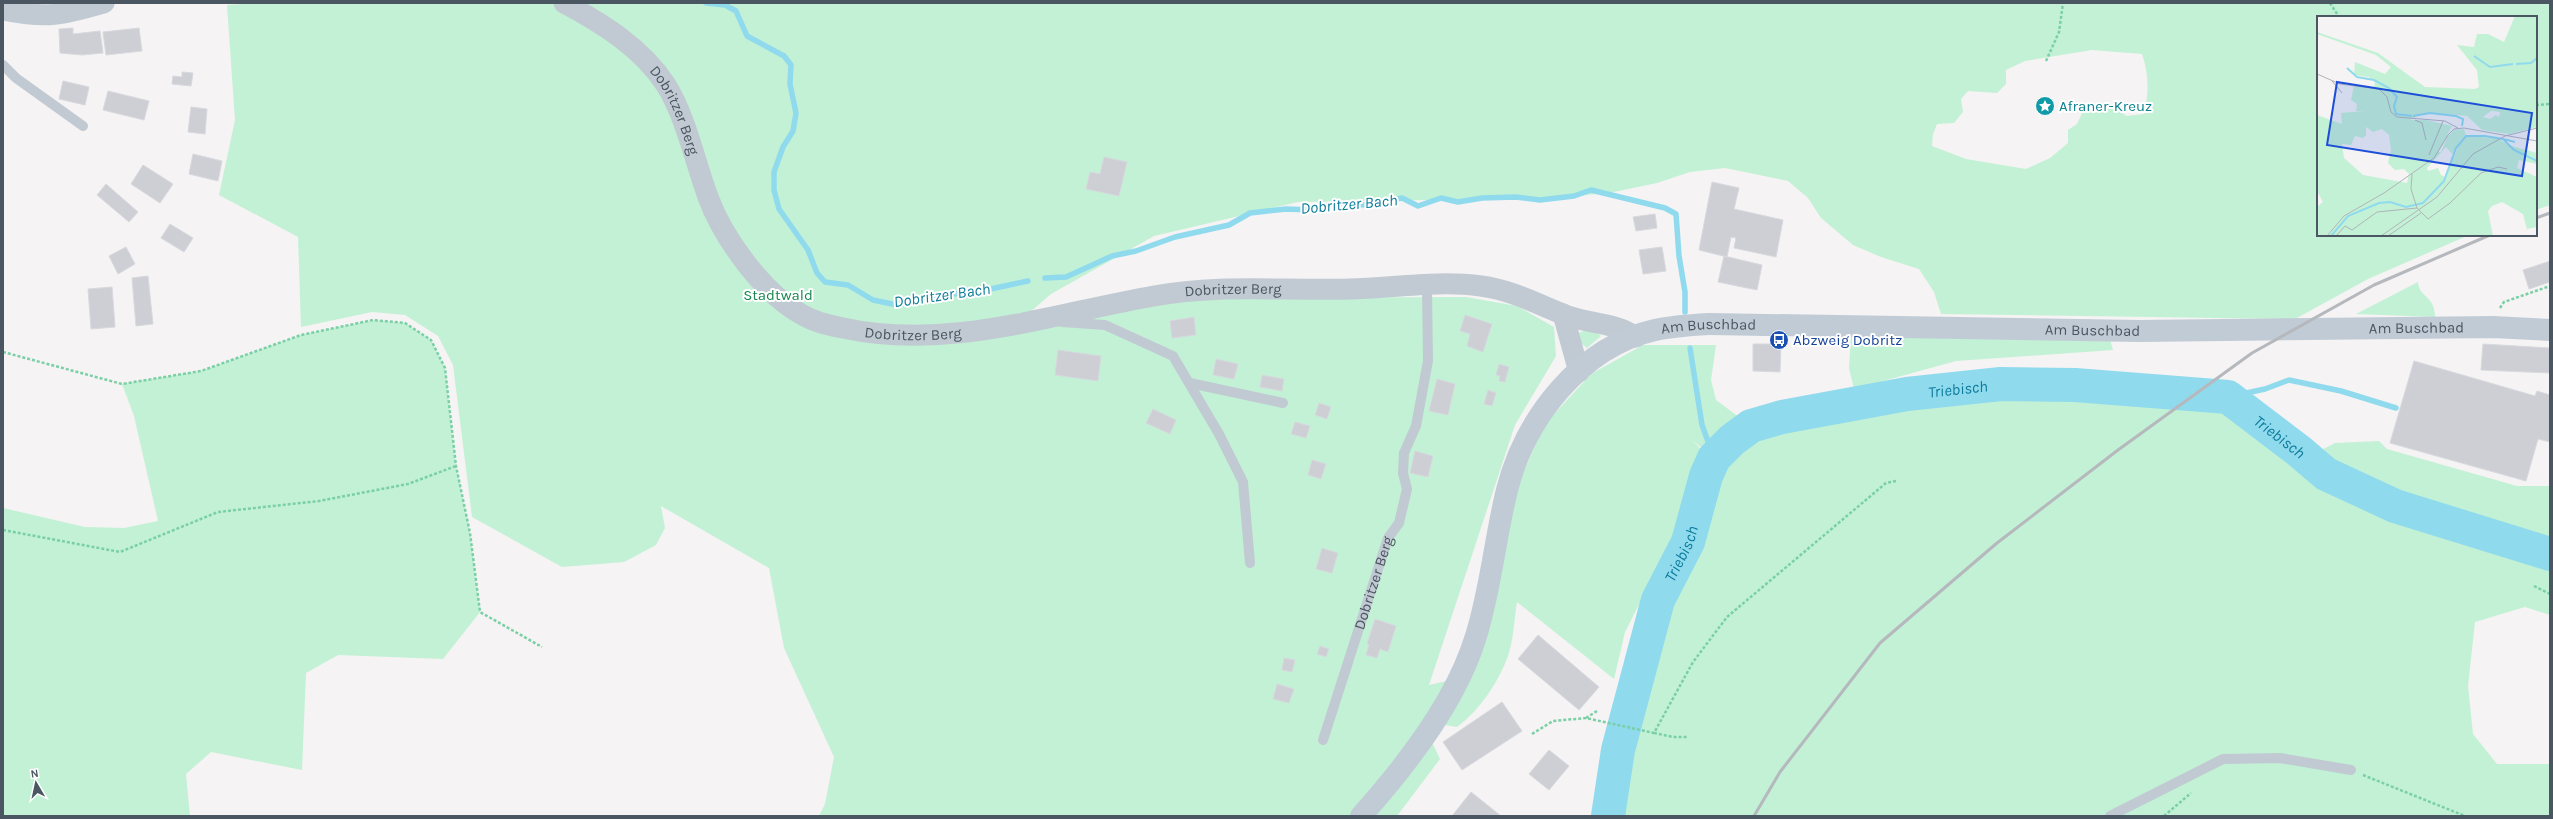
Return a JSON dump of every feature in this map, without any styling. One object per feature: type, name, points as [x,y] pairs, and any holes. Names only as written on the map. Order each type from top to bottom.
[{"type":"main road","name":"Am Buschbad","points":[[1361,816],[1395,778],[1460,678],[1476,637],[1507,489],[1520,451],[1538,416],[1556,393],[1579,372],[1616,346],[1636,337],[1655,330],[1710,324],[2138,331],[2493,327],[2550,330]]},
{"type":"street","points":[[3,10],[41,17],[66,14],[104,3]]},
{"type":"street","name":"Dobritzer Berg","points":[[564,3],[600,24],[636,50],[668,87],[696,160],[708,199],[728,238],[755,273],[787,305],[815,322],[845,329],[914,336],[949,335],[1042,320],[1154,296],[1217,288],[1352,289],[1457,284],[1494,289],[1534,300],[1562,314],[1586,322],[1623,327],[1636,337]]},
{"type":"street","points":[[1562,314],[1579,372]]},
{"type":"lane","points":[[3,65],[16,78],[83,126]]},
{"type":"lane","name":"Dobritzer Berg","points":[[1323,740],[1388,538],[1399,522],[1407,489],[1403,473],[1404,453],[1416,426],[1428,361],[1427,286]]},
{"type":"lane","points":[[1042,320],[1105,325],[1173,356],[1190,383],[1243,482],[1250,563]]},
{"type":"lane","points":[[1190,383],[1283,403]]},
{"type":"lane","points":[[2110,816],[2223,759],[2280,758],[2351,770]]},
{"type":"path","points":[[2046,61],[2059,32],[2063,3]]},
{"type":"path","points":[[2330,3],[2338,16]]},
{"type":"path","points":[[2537,104],[2550,104]]},
{"type":"path","points":[[2493,327],[2496,312],[2504,302],[2550,286]]},
{"type":"path","points":[[3,352],[122,384],[202,371],[301,335],[372,320],[405,323],[431,340],[445,368],[456,466],[470,533],[480,612],[542,647]]},
{"type":"path","points":[[3,530],[120,552],[218,512],[319,501],[408,484],[456,466]]},
{"type":"path","points":[[1654,733],[1693,662],[1727,617],[1886,483],[1896,481]]},
{"type":"path","points":[[2534,586],[2550,594]]},
{"type":"path","points":[[1586,718],[1597,711]]},
{"type":"path","points":[[1532,734],[1553,721],[1586,718],[1673,737],[1687,737]]},
{"type":"path","points":[[2351,770],[2465,816]]},
{"type":"green space","name":"Stadtwald","points":[[261,3],[2550,3],[2550,205],[2537,210],[2537,16],[2317,16],[2317,236],[2467,236],[2368,279],[2295,319],[1941,314],[1934,292],[1919,269],[1881,257],[1853,245],[1821,218],[1808,198],[1788,181],[1725,168],[1690,172],[1657,183],[1609,193],[1551,198],[1298,202],[1154,236],[1051,294],[1007,332],[1154,305],[1213,298],[1466,297],[1517,306],[1554,327],[1556,356],[1515,425],[1429,685],[1460,678],[1427,732],[1440,759],[1397,816],[819,816],[825,804],[834,757],[784,648],[769,568],[661,506],[665,528],[656,545],[624,562],[562,567],[472,517],[453,365],[438,336],[405,315],[372,312],[301,327],[298,237],[219,195],[235,120],[227,5]],"holes":[[[2092,50],[2142,54],[2148,84],[2144,114],[2127,116],[2103,102],[2083,111],[2077,124],[2068,130],[2068,143],[2050,158],[2026,169],[1966,159],[1932,146],[1933,134],[1937,124],[1954,123],[1963,112],[1961,99],[1968,91],[1997,93],[2006,84],[2006,70],[2025,61]]]},
{"type":"green space","points":[[2418,282],[2421,291],[2432,304],[2435,317],[2356,314]]},
{"type":"green space","points":[[373,320],[405,323],[431,340],[445,368],[456,466],[470,533],[480,612],[443,659],[338,655],[306,673],[302,770],[211,752],[186,774],[190,816],[3,816],[3,508],[85,527],[124,528],[158,521],[134,416],[122,384],[201,371],[301,335]]},
{"type":"green space","points":[[1586,330],[1596,332],[1601,336],[1587,348],[1581,343],[1579,333]]},
{"type":"green space","points":[[1851,336],[2109,336],[2113,350],[1956,361],[1854,389],[1849,368]]},
{"type":"green space","points":[[1643,345],[1716,345],[1711,380],[1716,400],[1751,426],[1782,417],[1907,394],[2001,384],[2075,385],[2228,397],[2299,451],[2310,456],[2335,443],[2379,441],[2387,449],[2517,486],[2550,486],[2550,615],[2525,607],[2475,622],[2468,686],[2473,734],[2497,764],[2550,764],[2550,816],[1608,816],[1618,750],[1658,600],[1688,542],[1700,495],[1714,458],[1692,440],[1702,450],[1693,468],[1691,487],[1675,534],[1625,632],[1614,679],[1517,602],[1513,636],[1508,656],[1499,676],[1487,696],[1473,713],[1457,727],[1438,724],[1518,485],[1544,425],[1591,374]]},
{"type":"building","points":[[73,28],[73,34],[100,31],[103,53],[82,55],[60,53],[59,29]]},
{"type":"building","points":[[139,28],[142,51],[106,55],[103,32]]},
{"type":"building","points":[[182,72],[193,73],[191,86],[172,84],[173,76],[182,77]]},
{"type":"building","points":[[63,81],[89,87],[85,105],[59,99]]},
{"type":"building","points":[[108,91],[149,101],[144,120],[103,110]]},
{"type":"building","points":[[191,107],[207,109],[205,134],[188,132]]},
{"type":"building","points":[[193,154],[222,161],[218,181],[189,174]]},
{"type":"building","points":[[1104,157],[1127,162],[1119,196],[1086,189],[1090,172],[1100,174]]},
{"type":"building","points":[[143,165],[173,184],[160,203],[131,184]]},
{"type":"building","points":[[1712,182],[1739,188],[1734,209],[1783,220],[1776,257],[1734,248],[1736,238],[1731,237],[1727,257],[1699,250]]},
{"type":"building","points":[[106,184],[138,212],[129,222],[97,195]]},
{"type":"building","points":[[1655,214],[1657,228],[1636,231],[1633,217]]},
{"type":"building","points":[[170,224],[193,238],[184,252],[161,238]]},
{"type":"building","points":[[126,247],[135,264],[118,274],[109,256]]},
{"type":"building","points":[[1662,247],[1666,271],[1643,274],[1639,250]]},
{"type":"building","points":[[1724,256],[1762,265],[1757,290],[1718,282]]},
{"type":"building","points":[[2550,261],[2550,282],[2529,289],[2523,270]]},
{"type":"building","points":[[148,276],[153,324],[136,326],[132,278]]},
{"type":"building","points":[[112,287],[115,327],[91,329],[88,289]]},
{"type":"building","points":[[1465,315],[1492,324],[1483,352],[1467,346],[1470,334],[1460,331]]},
{"type":"building","points":[[1194,317],[1196,335],[1172,338],[1170,321]]},
{"type":"building","points":[[1753,344],[1781,344],[1780,372],[1753,371]]},
{"type":"building","points":[[2483,344],[2550,348],[2550,373],[2481,370]]},
{"type":"building","points":[[1058,350],[1101,356],[1098,381],[1055,375]]},
{"type":"building","points":[[1216,359],[1238,364],[1234,379],[1213,375]]},
{"type":"building","points":[[2414,361],[2535,396],[2537,391],[2550,395],[2550,442],[2538,439],[2526,481],[2390,443]]},
{"type":"building","points":[[1499,364],[1509,367],[1505,382],[1499,381],[1500,376],[1496,375]]},
{"type":"building","points":[[1262,375],[1284,379],[1282,391],[1260,387]]},
{"type":"building","points":[[1437,379],[1455,384],[1448,415],[1429,411]]},
{"type":"building","points":[[1488,390],[1496,393],[1492,406],[1484,404]]},
{"type":"building","points":[[1319,403],[1331,407],[1327,419],[1315,415]]},
{"type":"building","points":[[1153,409],[1176,420],[1170,434],[1146,423]]},
{"type":"building","points":[[1295,422],[1310,426],[1306,438],[1291,434]]},
{"type":"building","points":[[1415,451],[1433,456],[1428,477],[1410,473]]},
{"type":"building","points":[[1312,460],[1326,464],[1321,479],[1308,475]]},
{"type":"building","points":[[1322,548],[1338,553],[1332,573],[1316,569]]},
{"type":"building","points":[[1375,619],[1396,626],[1388,652],[1380,649],[1377,658],[1366,655],[1369,645],[1367,644]]},
{"type":"building","points":[[1538,635],[1599,687],[1579,710],[1518,659]]},
{"type":"building","points":[[1320,646],[1329,649],[1326,657],[1317,654]]},
{"type":"building","points":[[1284,658],[1295,660],[1292,672],[1282,670]]},
{"type":"building","points":[[1277,684],[1294,689],[1289,703],[1273,699]]},
{"type":"building","points":[[1502,702],[1522,731],[1462,770],[1443,742]]},
{"type":"building","points":[[1549,750],[1569,766],[1549,790],[1529,774]]},
{"type":"building","points":[[1471,792],[1501,816],[1452,816]]},
{"type":"waterway","name":"Dobritzer Bach","points":[[706,3],[725,5],[736,11],[747,36],[784,56],[791,65],[790,84],[796,113],[793,131],[783,147],[774,172],[774,190],[779,209],[808,250],[817,273],[825,282],[848,285],[873,300],[897,305],[933,296],[981,291],[1028,281]]},
{"type":"waterway","name":"Dobritzer Bach","points":[[1045,278],[1066,277],[1112,256],[1136,251],[1175,237],[1229,225],[1250,213],[1286,209],[1312,210],[1335,203],[1366,205],[1402,198],[1418,206],[1441,198],[1458,202],[1482,198],[1516,197],[1540,200],[1574,196],[1591,190],[1665,208],[1676,214],[1679,256],[1685,292],[1685,312]]},
{"type":"waterway","name":"Dobritzer Bach","points":[[1690,348],[1702,425],[1714,458]]},
{"type":"waterway","points":[[2228,397],[2265,389],[2289,380],[2341,391],[2396,408]]},
{"type":"waterway","name":"Triebisch","points":[[1608,816],[1618,750],[1658,600],[1688,542],[1706,476],[1714,458],[1732,440],[1751,426],[1782,417],[1907,394],[2001,384],[2075,385],[2228,397],[2299,451],[2326,474],[2395,506],[2550,554]]},
{"type":"railway","points":[[2537,218],[2550,213]]},
{"type":"railway","points":[[1754,816],[1780,772],[1880,643],[1997,543],[2118,450],[2252,353],[2374,285],[2488,236]]},
{"type":"place","name":"Afraner-Kreuz","points":[[2045,106]]},
{"type":"place","name":"Abzweig Dobritz","points":[[1779,340]]}]
